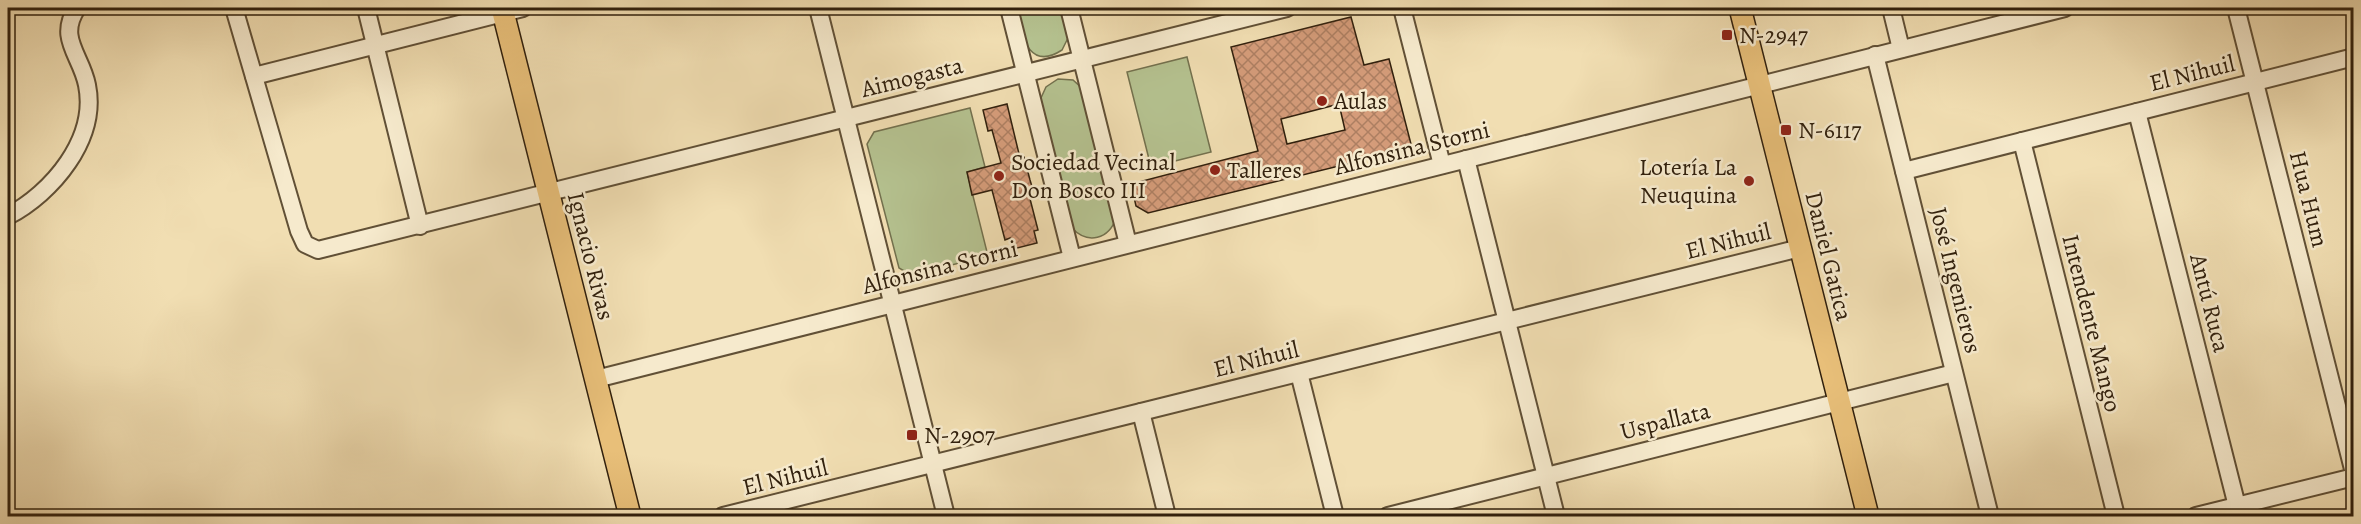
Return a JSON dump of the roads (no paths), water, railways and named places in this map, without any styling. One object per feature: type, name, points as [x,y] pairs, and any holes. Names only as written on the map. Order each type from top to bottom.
[{"type":"main road","name":"Daniel Gatica","points":[[1740,8],[1868,516]]},
{"type":"main road","name":"Ignacio Rivas","points":[[509,9],[549,194],[630,516]]},
{"type":"street","points":[[8,216],[36,195],[59,173],[76,151],[86,130],[89,110],[88,88],[68,29],[77,8]]},
{"type":"street","points":[[234,8],[254,76],[509,9]]},
{"type":"street","points":[[366,8],[420,226]]},
{"type":"street","points":[[818,8],[946,516]]},
{"type":"street","points":[[1009,8],[1072,258]]},
{"type":"street","points":[[1069,8],[1128,244]]},
{"type":"street","name":"Aimogasta","points":[[254,76],[299,231],[305,244],[311,248],[327,249],[1287,8]]},
{"type":"street","points":[[1402,8],[1442,165]]},
{"type":"street","points":[[1891,8],[1901,49]]},
{"type":"street","name":"Alfonsina Storni","points":[[596,379],[1875,56],[2045,10],[2065,8]]},
{"type":"street","name":"Hua Hum","points":[[2236,8],[2354,472]]},
{"type":"street","name":"José Ingenieros","points":[[1875,56],[1990,516]]},
{"type":"street","name":"El Nihuil","points":[[1904,171],[2354,57]]},
{"type":"street","name":"Antú Ruca","points":[[2137,112],[2237,506]]},
{"type":"street","name":"Intendente Mango","points":[[2022,141],[2116,516]]},
{"type":"street","points":[[1466,159],[1556,516]]},
{"type":"street","name":"El Nihuil","points":[[723,516],[1800,248]]},
{"type":"street","points":[[1299,373],[1335,516]]},
{"type":"street","name":"Uspallata","points":[[1388,516],[1954,373]]},
{"type":"street","points":[[1141,412],[1167,516]]},
{"type":"street","points":[[2196,516],[2354,477]]},
{"type":"place","name":"N-2947","points":[[1727,35]]},
{"type":"place","name":"Aulas","points":[[1322,101]]},
{"type":"place","name":"N-6117","points":[[1786,130]]},
{"type":"place","name":"Talleres","points":[[1215,170]]},
{"type":"place","name":"Sociedad Vecinal Don Bosco III","points":[[999,176]]},
{"type":"place","name":"Lotería La Neuquina","points":[[1749,181]]},
{"type":"place","name":"N-2907","points":[[912,435]]}]
